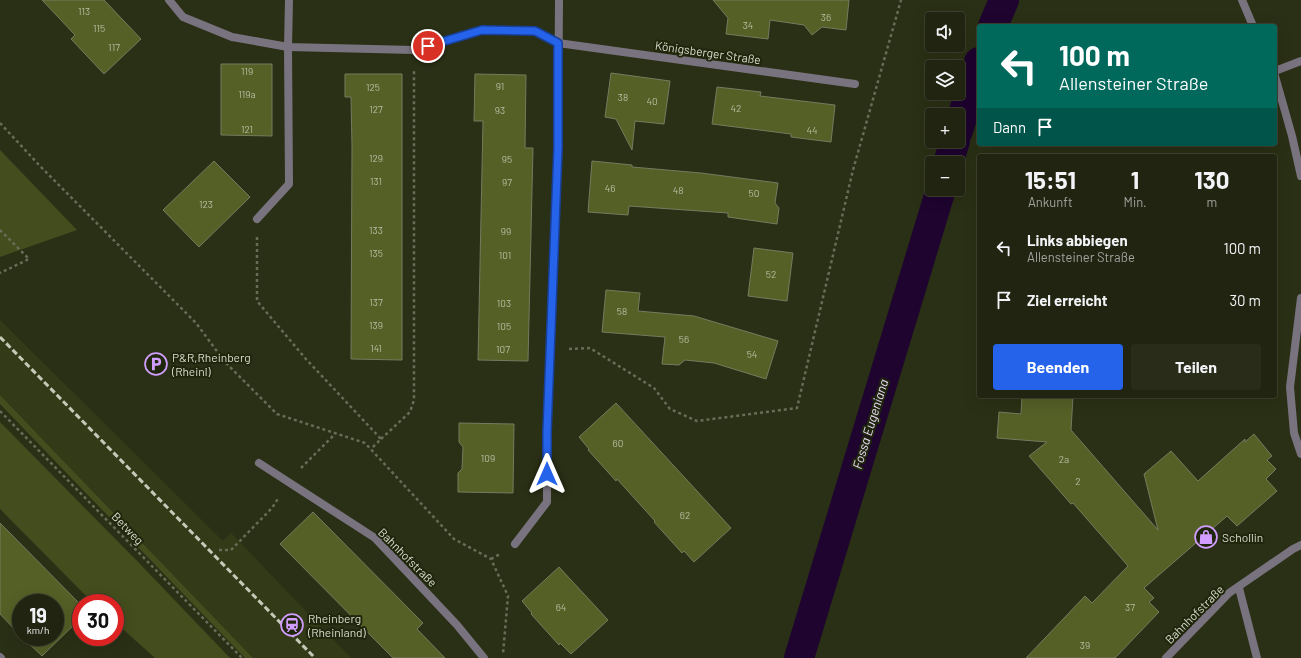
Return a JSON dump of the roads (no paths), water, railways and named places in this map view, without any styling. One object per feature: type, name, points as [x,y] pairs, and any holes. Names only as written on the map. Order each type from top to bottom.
[{"type":"street","name":"Königsberger Straße","points":[[169,0],[183,17],[232,37],[288,47],[414,50],[482,30],[535,31],[558,43],[855,84]]},
{"type":"street","points":[[257,219],[289,184],[289,0]]},
{"type":"street","points":[[515,544],[547,502],[547,432],[558,148],[559,0]]},
{"type":"street","points":[[1242,0],[1253,24]]},
{"type":"street","points":[[1277,70],[1301,61]]},
{"type":"street","points":[[1277,83],[1292,136],[1301,176]]},
{"type":"street","points":[[1301,298],[1290,387],[1294,433],[1301,454]]},
{"type":"street","name":"Bahnhofstraße","points":[[260,463],[375,538],[457,625],[484,658]]},
{"type":"street","name":"Bahnhofstraße","points":[[1166,658],[1229,593],[1239,588],[1293,549],[1301,545]]},
{"type":"street","name":"Bahnhofstraße","points":[[1239,588],[1257,658]]},
{"type":"waterway","name":"Fossa Eugeniana","points":[[994,24],[1004,0]]},
{"type":"waterway","name":"Fossa Eugeniana","points":[[965,108],[977,69]]},
{"type":"waterway","name":"Fossa Eugeniana","points":[[950,156],[953,148]]},
{"type":"waterway","name":"Fossa Eugeniana","points":[[799,658],[939,196]]},
{"type":"railway","points":[[0,337],[315,658]]},
{"type":"place","name":"P&R,Rheinberg (Rheinl)","points":[[156,364]]},
{"type":"place","name":"Schollin","points":[[1206,537]]},
{"type":"place","name":"Rheinberg (Rheinland)","points":[[292,625]]}]
